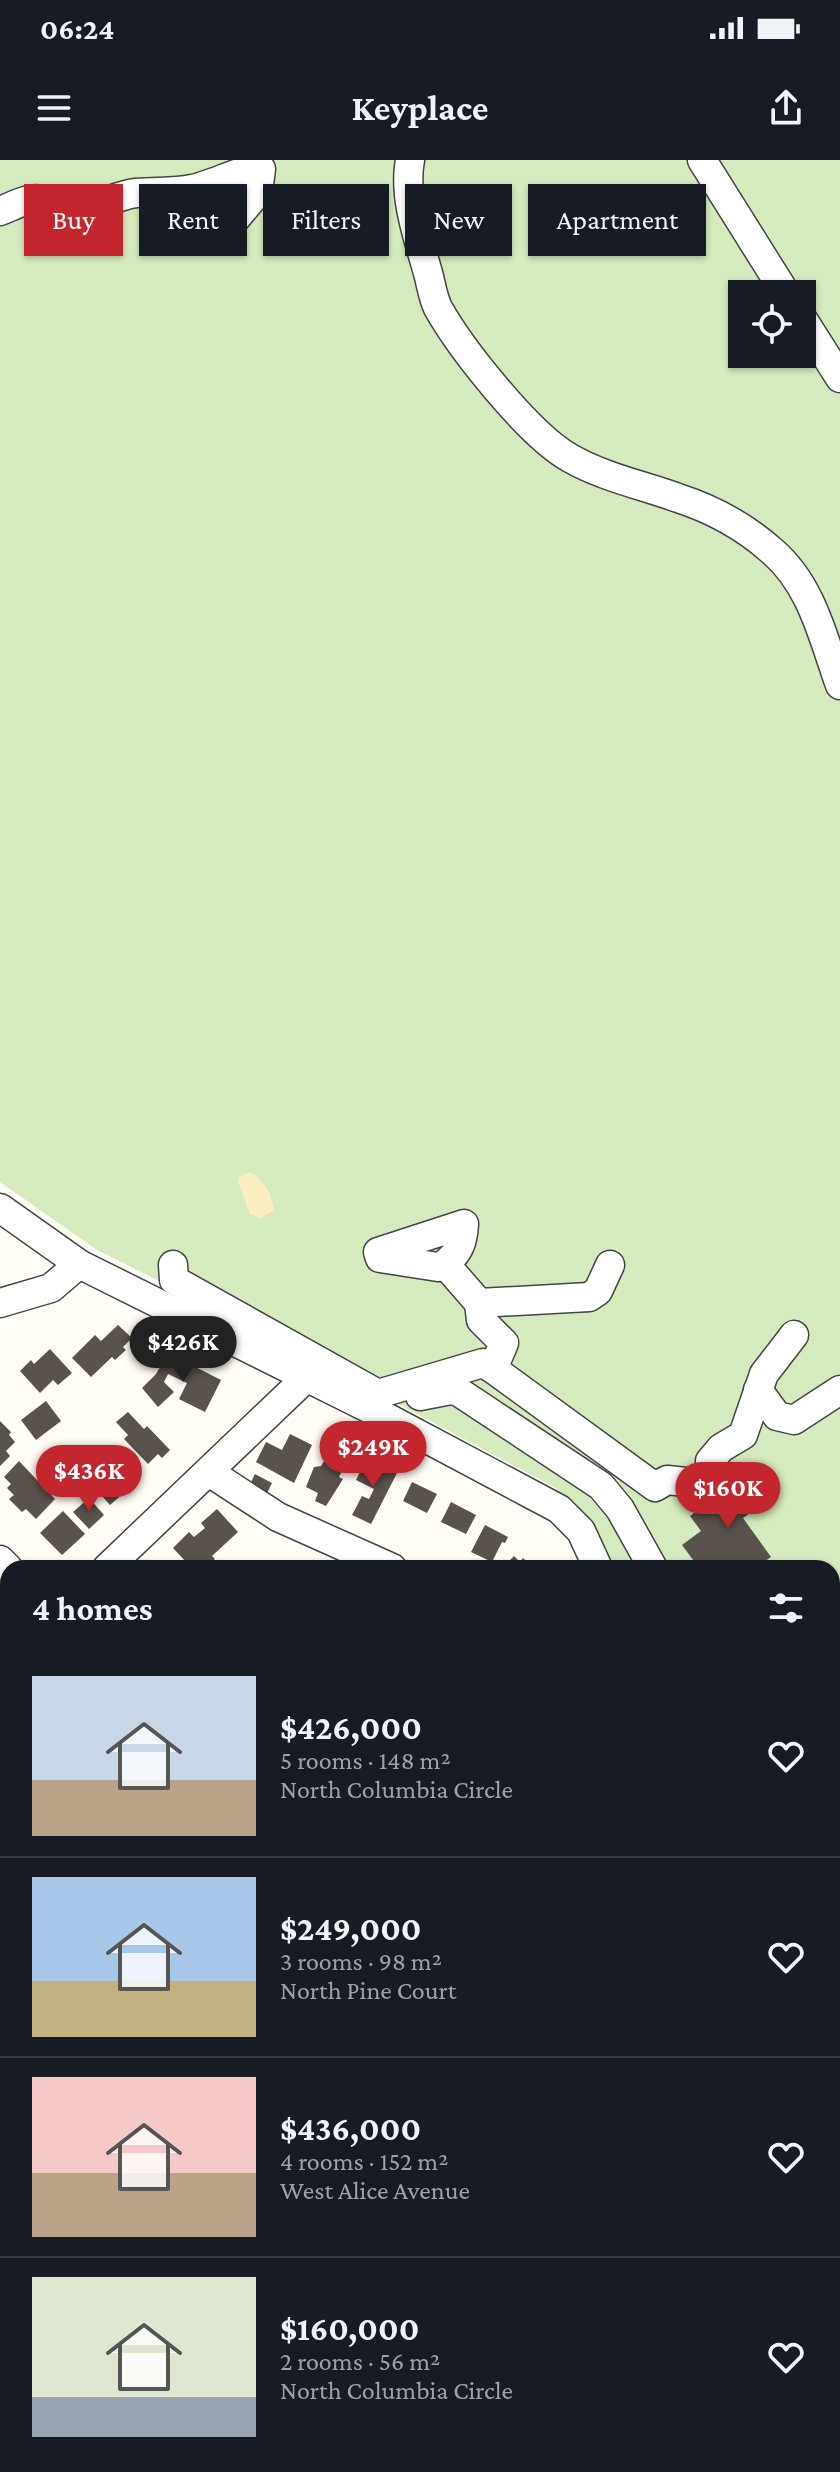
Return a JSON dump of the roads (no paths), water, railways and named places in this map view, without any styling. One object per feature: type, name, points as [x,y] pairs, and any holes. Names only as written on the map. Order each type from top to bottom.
[{"type":"street","points":[[410,160],[407,176],[413,217],[437,305],[470,355],[526,421],[568,457],[732,521],[774,552],[799,580],[840,685]]},
{"type":"street","points":[[702,160],[777,280]]},
{"type":"street","points":[[215,184],[256,172],[258,192],[247,205]]},
{"type":"street","points":[[0,211],[32,200],[64,210],[139,193]]},
{"type":"street","points":[[816,340],[840,378]]},
{"type":"street","points":[[0,1208],[79,1264],[386,1417],[559,1509],[581,1531],[594,1560]]},
{"type":"street","points":[[0,1303],[51,1288],[79,1264]]},
{"type":"street","points":[[445,1264],[479,1303],[481,1320],[504,1343],[493,1369]]},
{"type":"street","points":[[173,1265],[174,1280],[378,1394],[483,1363],[655,1487],[667,1480],[705,1484],[711,1476],[710,1461],[721,1448],[743,1435],[764,1374],[794,1335]]},
{"type":"street","points":[[479,1303],[589,1297],[598,1291],[610,1265]]},
{"type":"street","points":[[116,1560],[307,1377]]},
{"type":"street","points":[[758,1390],[777,1416],[794,1420],[840,1390]]},
{"type":"street","points":[[386,1417],[406,1399],[438,1391],[459,1392],[601,1486],[620,1509],[649,1560]]},
{"type":"street","points":[[209,1472],[278,1517],[374,1560]]}]
